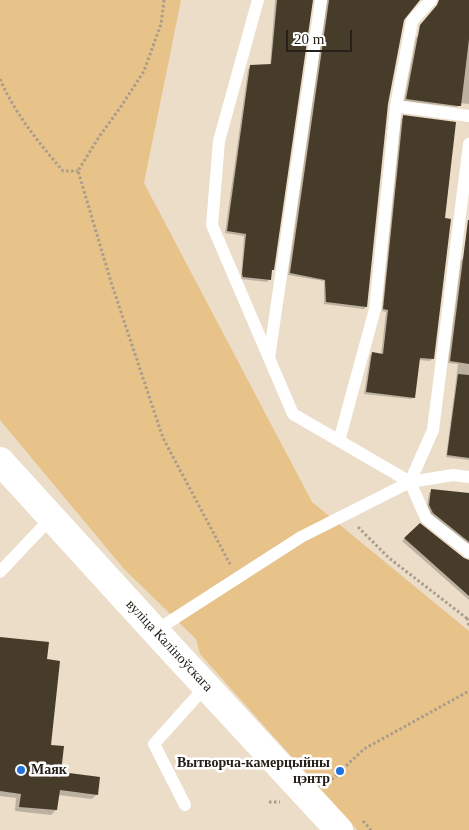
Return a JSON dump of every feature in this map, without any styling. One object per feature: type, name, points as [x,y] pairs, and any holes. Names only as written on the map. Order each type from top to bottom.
[{"type":"street","name":"вуліца Каліноўскага","points":[[0,461],[155,632],[339,830]]},
{"type":"lane","points":[[258,0],[219,142],[212,226],[293,414],[410,482],[426,518],[469,552]]},
{"type":"lane","points":[[269,358],[321,0]]},
{"type":"lane","points":[[340,441],[375,309],[396,106],[412,21],[431,0]]},
{"type":"lane","points":[[396,106],[469,116]]},
{"type":"lane","points":[[410,482],[434,430],[469,144]]},
{"type":"lane","points":[[155,632],[301,537],[410,482],[454,475],[469,477]]},
{"type":"lane","points":[[0,572],[52,517]]},
{"type":"lane","points":[[185,805],[154,744],[206,686]]},
{"type":"path","points":[[164,0],[161,24],[144,71],[78,171],[112,285],[163,438],[238,578]]},
{"type":"path","points":[[0,79],[18,113],[37,141],[64,171],[78,171]]},
{"type":"path","points":[[346,514],[389,558],[468,619],[469,626]]},
{"type":"path","points":[[269,802],[312,801],[364,749],[469,691]]},
{"type":"shaded area","points":[[0,0],[181,0],[144,183],[312,502],[469,631],[469,830],[357,830],[200,654],[196,639],[124,569],[0,420]]},
{"type":"building","points":[[277,0],[313,0],[271,280],[243,277],[246,234],[227,231],[250,65],[271,64]]},
{"type":"building","points":[[329,0],[420,0],[404,20],[388,104],[367,307],[326,302],[325,280],[290,273]]},
{"type":"building","points":[[439,0],[469,0],[469,39],[461,106],[406,99],[420,25]]},
{"type":"building","points":[[403,115],[456,122],[445,218],[451,219],[434,359],[420,358],[415,398],[366,392],[372,352],[383,354],[388,310],[383,309]]},
{"type":"building","points":[[469,220],[469,364],[450,361]]},
{"type":"building","points":[[458,374],[469,375],[469,458],[447,455]]},
{"type":"building","points":[[431,489],[469,493],[469,542],[433,513],[429,505]]},
{"type":"building","points":[[420,523],[469,560],[469,596],[404,538]]},
{"type":"building","points":[[0,637],[49,642],[47,659],[60,661],[51,745],[64,746],[61,772],[100,777],[98,795],[60,790],[57,810],[19,807],[21,794],[0,791]]},
{"type":"place","name":"Маяк","points":[[21,770]]},
{"type":"place","name":"Вытворча-камерцыйны цэнтр","points":[[340,771]]}]
